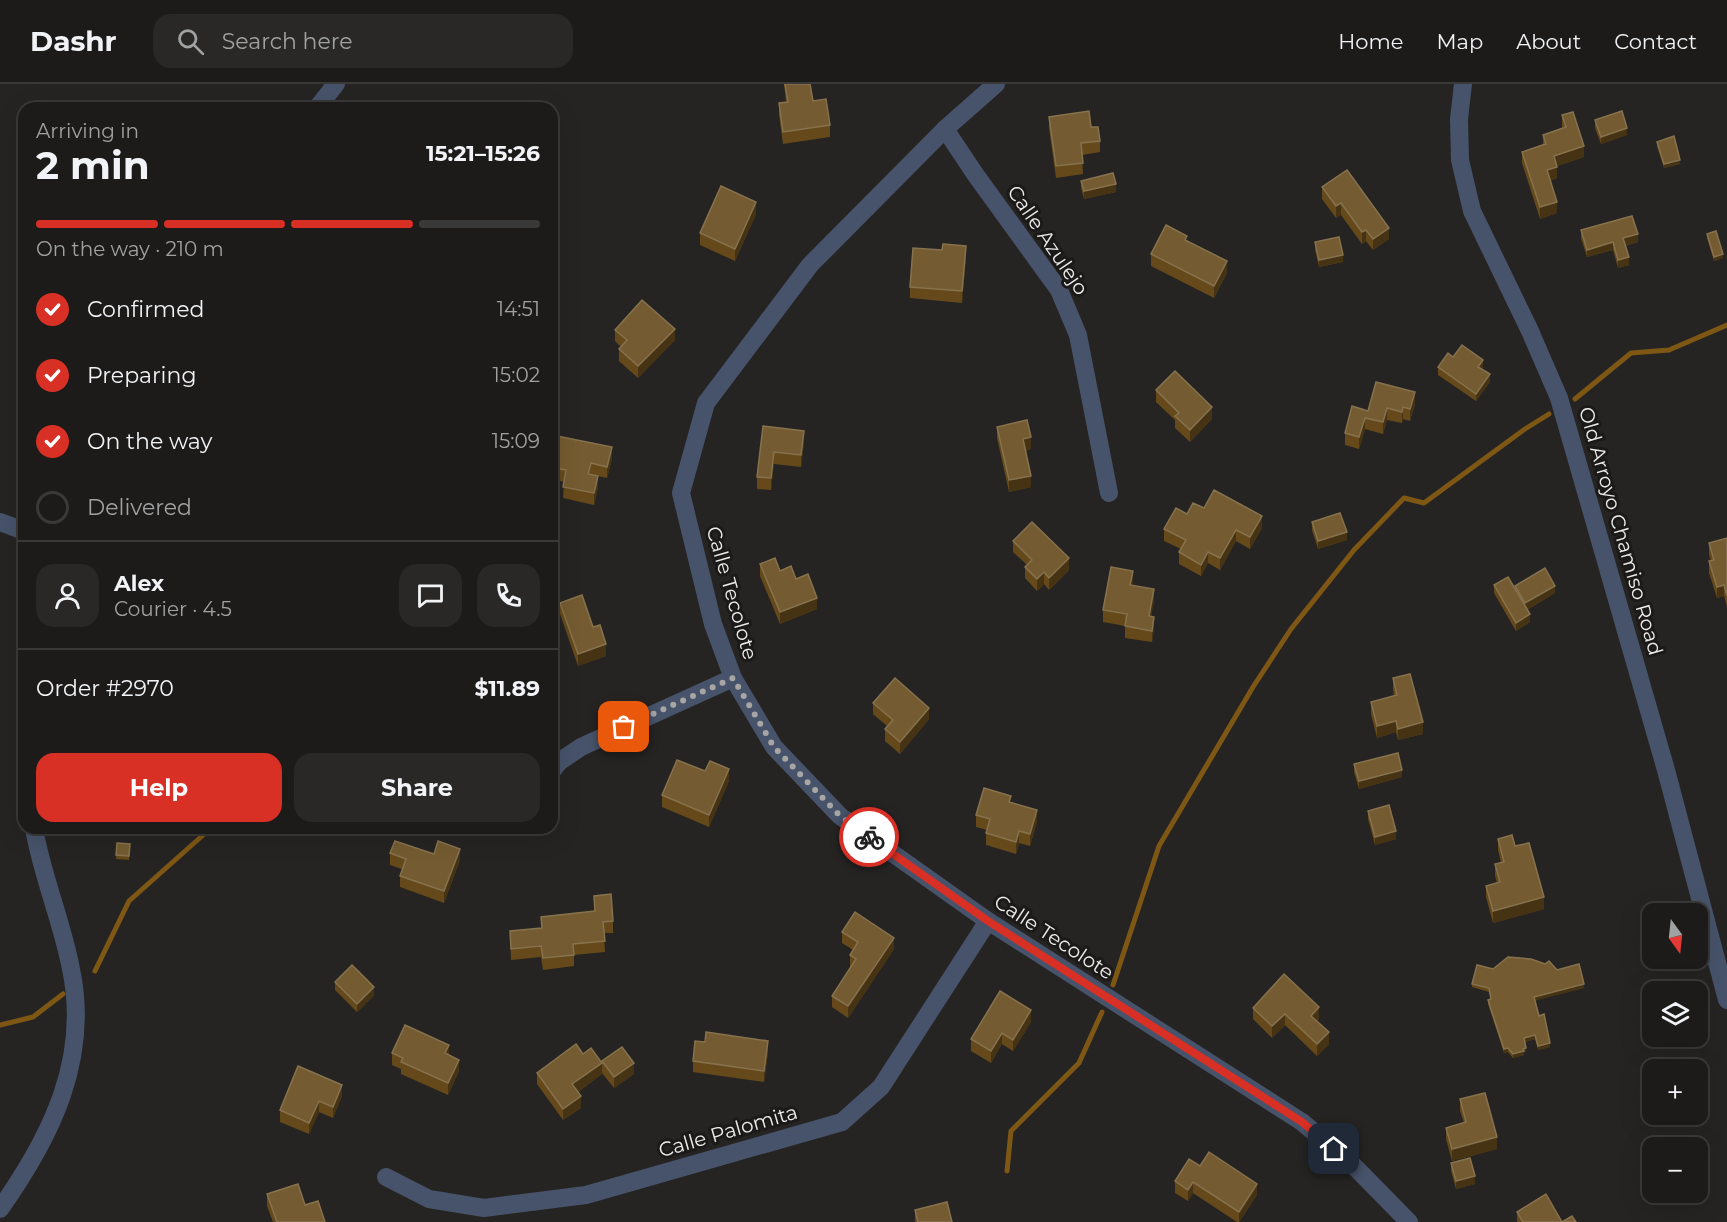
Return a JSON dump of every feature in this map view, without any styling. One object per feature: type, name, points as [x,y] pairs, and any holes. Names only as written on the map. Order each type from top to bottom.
[{"type":"street","points":[[322,102],[336,84]]},
{"type":"street","name":"Calle Tecolote","points":[[996,84],[945,129],[810,265],[706,403],[681,493],[713,624],[733,678],[774,747],[840,816],[988,921],[1302,1122],[1350,1162],[1409,1222]]},
{"type":"street","name":"Old Arroyo Chamiso Road","points":[[1463,84],[1459,119],[1460,160],[1472,212],[1560,398],[1666,770],[1727,1000]]},
{"type":"street","name":"Calle Azulejo","points":[[945,129],[1059,290],[1070,311],[1078,335],[1109,493]]},
{"type":"street","points":[[0,522],[18,529]]},
{"type":"street","points":[[558,763],[581,747],[733,678]]},
{"type":"street","points":[[0,1209],[33,1162],[57,1112],[69,1077],[76,1036],[77,1010],[72,970],[36,834]]},
{"type":"street","name":"Calle Palomita","points":[[386,1177],[429,1199],[484,1208],[586,1195],[842,1122],[881,1087],[988,921]]},
{"type":"building","points":[[785,84],[810,84],[813,101],[826,99],[830,125],[783,132],[779,103],[788,102]]},
{"type":"building","points":[[1089,111],[1091,127],[1098,127],[1100,141],[1081,143],[1083,163],[1056,166],[1049,117]]},
{"type":"building","points":[[1622,111],[1627,128],[1601,137],[1595,120]]},
{"type":"building","points":[[1573,112],[1584,146],[1554,156],[1557,167],[1547,170],[1557,202],[1540,207],[1522,152],[1546,144],[1543,135],[1566,127],[1562,115]]},
{"type":"building","points":[[1674,136],[1680,160],[1664,164],[1657,142]]},
{"type":"building","points":[[1347,170],[1389,228],[1373,239],[1366,230],[1362,232],[1341,203],[1336,206],[1322,187]]},
{"type":"building","points":[[1113,173],[1116,184],[1084,191],[1081,181]]},
{"type":"building","points":[[721,186],[756,202],[735,249],[700,233]]},
{"type":"building","points":[[1632,216],[1638,234],[1623,238],[1629,257],[1618,260],[1613,242],[1587,250],[1581,230]]},
{"type":"building","points":[[1166,225],[1187,236],[1185,240],[1227,261],[1214,286],[1151,254]]},
{"type":"building","points":[[1716,231],[1723,254],[1714,257],[1707,234]]},
{"type":"building","points":[[1339,237],[1343,255],[1319,260],[1315,242]]},
{"type":"building","points":[[943,244],[966,246],[962,291],[910,287],[913,248],[942,250]]},
{"type":"building","points":[[642,300],[675,329],[638,366],[619,349],[627,340],[615,330]]},
{"type":"building","points":[[1462,345],[1483,360],[1478,367],[1490,374],[1476,394],[1438,367],[1448,353],[1453,357]]},
{"type":"building","points":[[1175,371],[1212,407],[1190,430],[1175,416],[1179,413],[1156,390]]},
{"type":"building","points":[[1376,382],[1415,392],[1410,409],[1403,407],[1402,412],[1387,408],[1383,422],[1365,418],[1359,437],[1345,433],[1352,406],[1368,411]]},
{"type":"building","points":[[1027,420],[1031,437],[1023,439],[1031,476],[1009,480],[997,427]]},
{"type":"building","points":[[763,426],[804,431],[801,455],[774,452],[771,478],[757,477]]},
{"type":"building","points":[[558,436],[612,447],[607,467],[591,463],[588,474],[598,476],[594,493],[563,487],[566,470],[558,469]]},
{"type":"building","points":[[1214,490],[1262,516],[1250,537],[1236,530],[1220,558],[1208,552],[1201,565],[1179,552],[1186,540],[1164,529],[1176,508],[1187,514],[1193,503],[1204,508]]},
{"type":"building","points":[[1340,513],[1347,532],[1318,541],[1312,522]]},
{"type":"building","points":[[1032,522],[1069,558],[1049,578],[1044,572],[1037,579],[1025,567],[1032,560],[1013,541]]},
{"type":"building","points":[[1727,538],[1727,596],[1724,585],[1717,587],[1709,561],[1714,560],[1709,543]]},
{"type":"building","points":[[775,558],[780,571],[791,566],[796,579],[808,574],[817,598],[780,612],[760,564]]},
{"type":"building","points":[[1111,567],[1133,571],[1130,585],[1154,589],[1149,616],[1154,617],[1152,631],[1125,626],[1127,614],[1103,610]]},
{"type":"building","points":[[1545,568],[1555,586],[1525,603],[1515,586]]},
{"type":"building","points":[[1508,577],[1530,614],[1516,623],[1494,585]]},
{"type":"building","points":[[582,595],[593,627],[600,625],[606,644],[578,654],[560,603]]},
{"type":"building","points":[[1410,674],[1423,722],[1398,729],[1396,721],[1377,726],[1371,702],[1397,695],[1393,678]]},
{"type":"building","points":[[895,678],[929,708],[900,742],[885,729],[893,720],[873,703]]},
{"type":"building","points":[[1398,753],[1402,770],[1359,781],[1354,764]]},
{"type":"building","points":[[677,760],[705,771],[710,761],[729,769],[709,815],[662,795]]},
{"type":"building","points":[[984,788],[1011,796],[1009,802],[1037,810],[1030,834],[1019,831],[1016,842],[986,833],[990,819],[976,815]]},
{"type":"building","points":[[1389,805],[1396,831],[1375,837],[1368,811]]},
{"type":"building","points":[[1512,835],[1515,846],[1529,843],[1544,897],[1493,911],[1486,886],[1500,882],[1495,864],[1504,862],[1498,839]]},
{"type":"building","points":[[395,841],[434,854],[438,841],[460,849],[444,891],[400,876],[406,859],[390,853]]},
{"type":"building","points":[[117,843],[130,844],[129,856],[116,855]]},
{"type":"building","points":[[611,894],[613,921],[603,922],[605,941],[573,944],[574,955],[543,958],[541,946],[511,949],[510,931],[542,928],[541,917],[595,911],[594,896]]},
{"type":"building","points":[[855,912],[894,938],[848,1006],[832,996],[856,959],[850,955],[858,942],[842,932]]},
{"type":"building","points":[[1508,957],[1531,959],[1545,964],[1549,961],[1557,970],[1579,964],[1584,984],[1534,997],[1539,1016],[1544,1014],[1550,1043],[1538,1046],[1535,1035],[1524,1038],[1526,1048],[1523,1049],[1524,1051],[1513,1054],[1508,1048],[1504,1049],[1488,1000],[1491,999],[1489,988],[1472,984],[1477,965],[1493,969]]},
{"type":"building","points":[[352,965],[374,987],[357,1004],[335,982]]},
{"type":"building","points":[[1284,974],[1319,1007],[1311,1016],[1329,1032],[1317,1044],[1285,1014],[1272,1026],[1253,1008]]},
{"type":"building","points":[[1000,991],[1031,1010],[1013,1040],[1002,1033],[991,1051],[971,1039]]},
{"type":"building","points":[[405,1025],[449,1045],[445,1053],[459,1060],[448,1083],[401,1062],[403,1058],[392,1053]]},
{"type":"building","points":[[706,1032],[768,1041],[764,1071],[693,1061],[695,1041],[705,1042]]},
{"type":"building","points":[[576,1044],[583,1054],[591,1048],[602,1063],[572,1084],[581,1096],[563,1109],[537,1073]]},
{"type":"building","points":[[622,1047],[634,1063],[614,1077],[602,1061]]},
{"type":"building","points":[[298,1066],[342,1085],[333,1107],[319,1101],[309,1123],[280,1110]]},
{"type":"building","points":[[1485,1093],[1497,1137],[1452,1149],[1446,1128],[1466,1122],[1460,1099]]},
{"type":"building","points":[[1209,1152],[1257,1184],[1239,1212],[1193,1182],[1188,1190],[1175,1181],[1189,1159],[1200,1166]]},
{"type":"building","points":[[1470,1158],[1475,1176],[1456,1181],[1451,1163]]},
{"type":"building","points":[[298,1184],[305,1205],[318,1201],[325,1222],[277,1222],[267,1194]]},
{"type":"building","points":[[1546,1194],[1562,1222],[1523,1222],[1517,1212]]},
{"type":"building","points":[[947,1202],[952,1222],[918,1222],[915,1210]]},
{"type":"building","points":[[1572,1216],[1576,1222],[1562,1222]]},
{"type":"waterway","points":[[1575,399],[1631,353],[1669,350],[1727,325]]},
{"type":"waterway","points":[[1113,985],[1159,846],[1253,687],[1291,629],[1354,550],[1404,498],[1424,503],[1549,414]]},
{"type":"waterway","points":[[95,971],[129,901],[204,834]]},
{"type":"waterway","points":[[0,1025],[33,1017],[63,994]]},
{"type":"waterway","points":[[1007,1171],[1011,1131],[1079,1063],[1102,1012]]},
{"type":"way so far","points":[[624,727],[733,678],[774,747],[840,816],[869,837]]},
{"type":"route","points":[[869,837],[988,921],[1302,1122],[1334,1149]]}]
